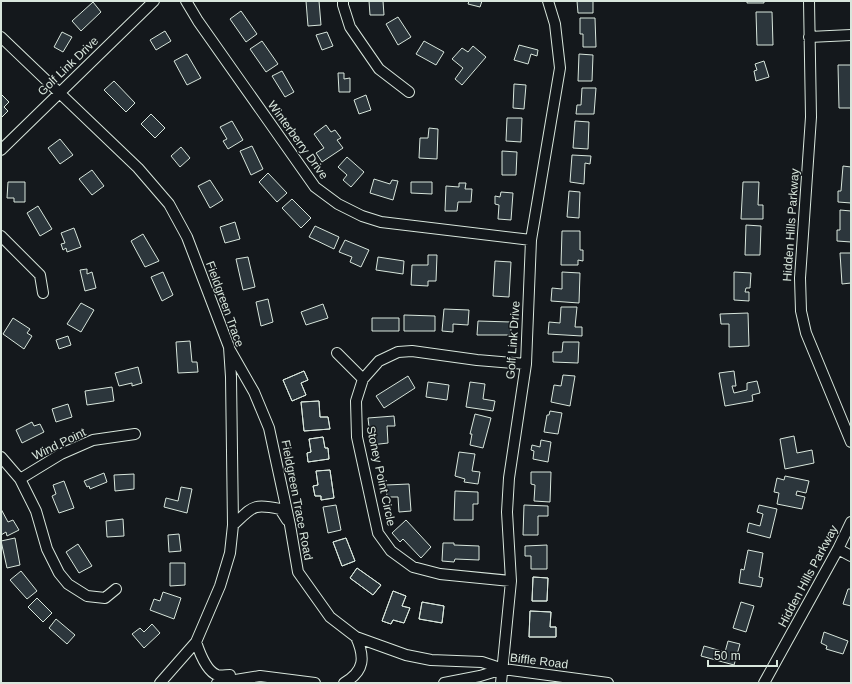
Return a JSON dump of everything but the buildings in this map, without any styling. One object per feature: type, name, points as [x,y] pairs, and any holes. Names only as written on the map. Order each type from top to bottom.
[{"type":"street","name":"Golf Link Drive","points":[[2,149],[154,1]]},
{"type":"street","name":"Winterberry Drive","points":[[186,1],[198,21],[315,187],[338,204],[362,216],[381,222],[531,240]]},
{"type":"street","points":[[343,1],[350,27],[379,69],[409,92]]},
{"type":"street","name":"Golf Link Drive","points":[[501,683],[511,581],[507,512],[509,485],[526,364],[531,240],[560,68],[555,24],[548,1]]},
{"type":"street","name":"Hidden Hills Parkway","points":[[809,1],[811,117],[800,278],[801,311],[806,333],[851,442]]},
{"type":"street","points":[[809,38],[851,35]]},
{"type":"street","name":"Fieldgreen Trace","points":[[1,37],[138,168],[169,204],[187,237],[229,347],[231,378],[233,525],[230,553],[220,586],[196,642],[160,683]]},
{"type":"street","points":[[1,236],[40,275],[43,293]]},
{"type":"street","name":"Fieldgreen Trace Road","points":[[229,347],[254,392],[269,428],[290,525],[298,572],[330,617],[356,637],[406,655],[431,660],[482,662],[503,669]]},
{"type":"street","name":"Stoney Point Circle","points":[[511,581],[440,574],[413,567],[391,551],[378,533],[357,437],[356,401],[363,379],[379,361],[398,352],[412,351],[476,360],[526,364]]},
{"type":"street","points":[[336,353],[363,379]]},
{"type":"street","name":"Wind Point","points":[[20,479],[61,454],[93,440],[135,434]]},
{"type":"street","points":[[1,457],[20,479],[36,511],[47,549],[59,573],[68,584],[87,596],[105,598],[116,589]]},
{"type":"street","points":[[233,525],[254,507],[264,506],[280,509],[290,525]]},
{"type":"street","name":"Hidden Hills Parkway","points":[[764,683],[838,549],[851,522]]},
{"type":"street","points":[[838,549],[851,556]]},
{"type":"street","points":[[344,683],[354,676],[360,668],[362,658],[361,647],[356,637]]},
{"type":"street","points":[[196,642],[203,660],[210,670],[217,675],[260,676],[315,683]]},
{"type":"street","name":"Biffle Road","points":[[444,683],[480,676],[503,669],[608,683]]},
{"type":"street","points":[[217,683],[260,676]]}]
